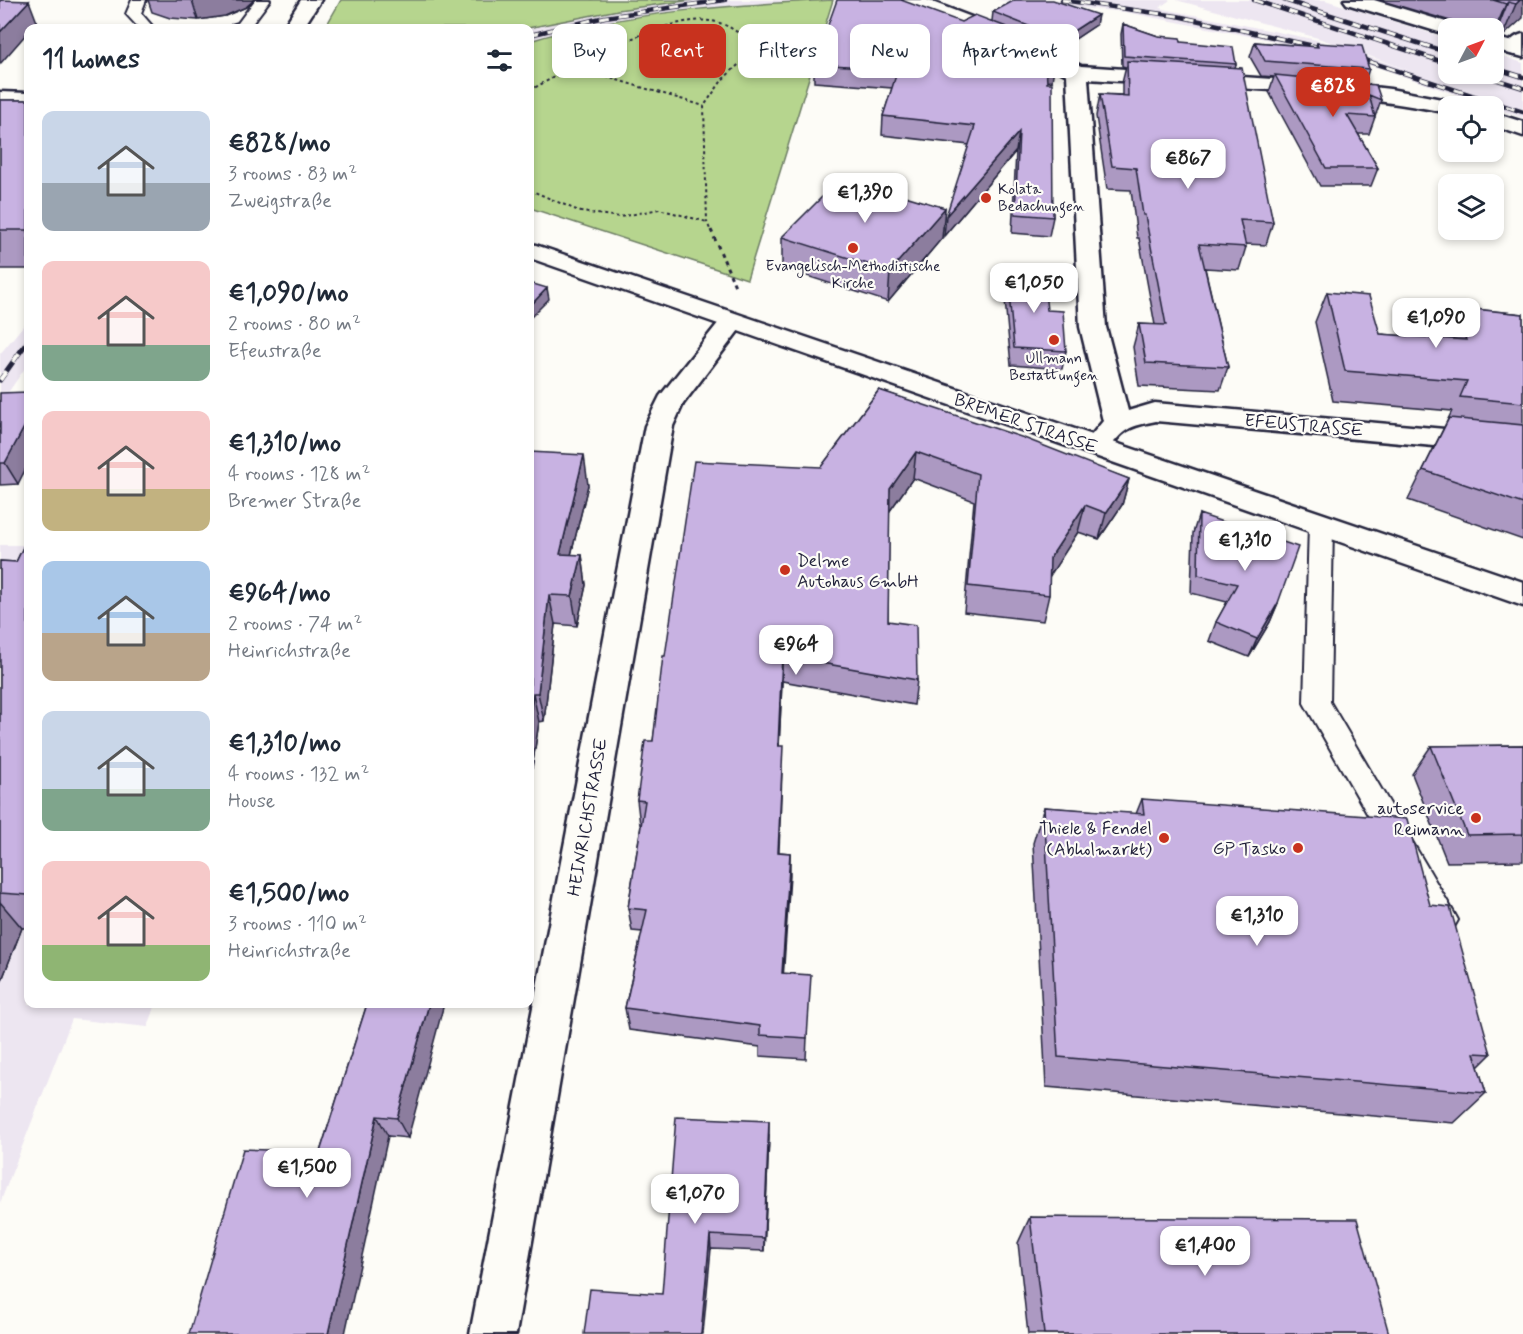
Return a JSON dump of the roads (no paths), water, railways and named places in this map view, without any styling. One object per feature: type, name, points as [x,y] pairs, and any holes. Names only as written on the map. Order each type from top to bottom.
[{"type":"street","points":[[296,24],[311,0]]},
{"type":"street","points":[[1354,0],[1438,26]]},
{"type":"street","points":[[912,1],[972,24]]},
{"type":"street","points":[[1504,45],[1520,47]]},
{"type":"street","points":[[1079,72],[1347,90],[1438,104]]},
{"type":"street","points":[[1078,78],[1093,327],[1117,423],[1096,447]]},
{"type":"street","points":[[0,98],[24,99]]},
{"type":"street","points":[[1504,122],[1523,129]]},
{"type":"street","name":"BREMER STRASSE","points":[[534,251],[732,322],[1523,594]]},
{"type":"street","name":"HEINRICHSTRASSE","points":[[493,1334],[659,426],[670,402],[732,322]]},
{"type":"street","name":"EFEUSTRASSE","points":[[1117,423],[1155,412],[1523,445]]},
{"type":"lane","points":[[138,24],[133,14],[139,0]]},
{"type":"lane","points":[[245,24],[263,0]]},
{"type":"lane","points":[[1321,524],[1317,704],[1443,920]]},
{"type":"railway","points":[[534,34],[605,17],[725,0]]},
{"type":"railway","points":[[1062,0],[1177,16],[1332,50]]},
{"type":"railway","points":[[1254,0],[1438,60]]},
{"type":"railway","points":[[1284,0],[1438,49]]},
{"type":"railway","points":[[1352,56],[1523,112]]},
{"type":"railway","points":[[1504,71],[1523,77]]},
{"type":"railway","points":[[1504,82],[1523,88]]},
{"type":"railway","points":[[0,380],[24,347]]},
{"type":"place","name":"Kolata Bedachungen","points":[[986,198]]},
{"type":"place","name":"Evangelisch-Methodistische Kirche","points":[[853,248]]},
{"type":"place","name":"Ullmann Bestattungen","points":[[1054,340]]},
{"type":"place","name":"Delme Autohaus GmbH","points":[[785,570]]},
{"type":"place","name":"autoservice Reimann","points":[[1476,818]]},
{"type":"place","name":"Thiele & Fendel (Abholmarkt)","points":[[1164,838]]},
{"type":"place","name":"GP Tasko","points":[[1298,848]]}]
